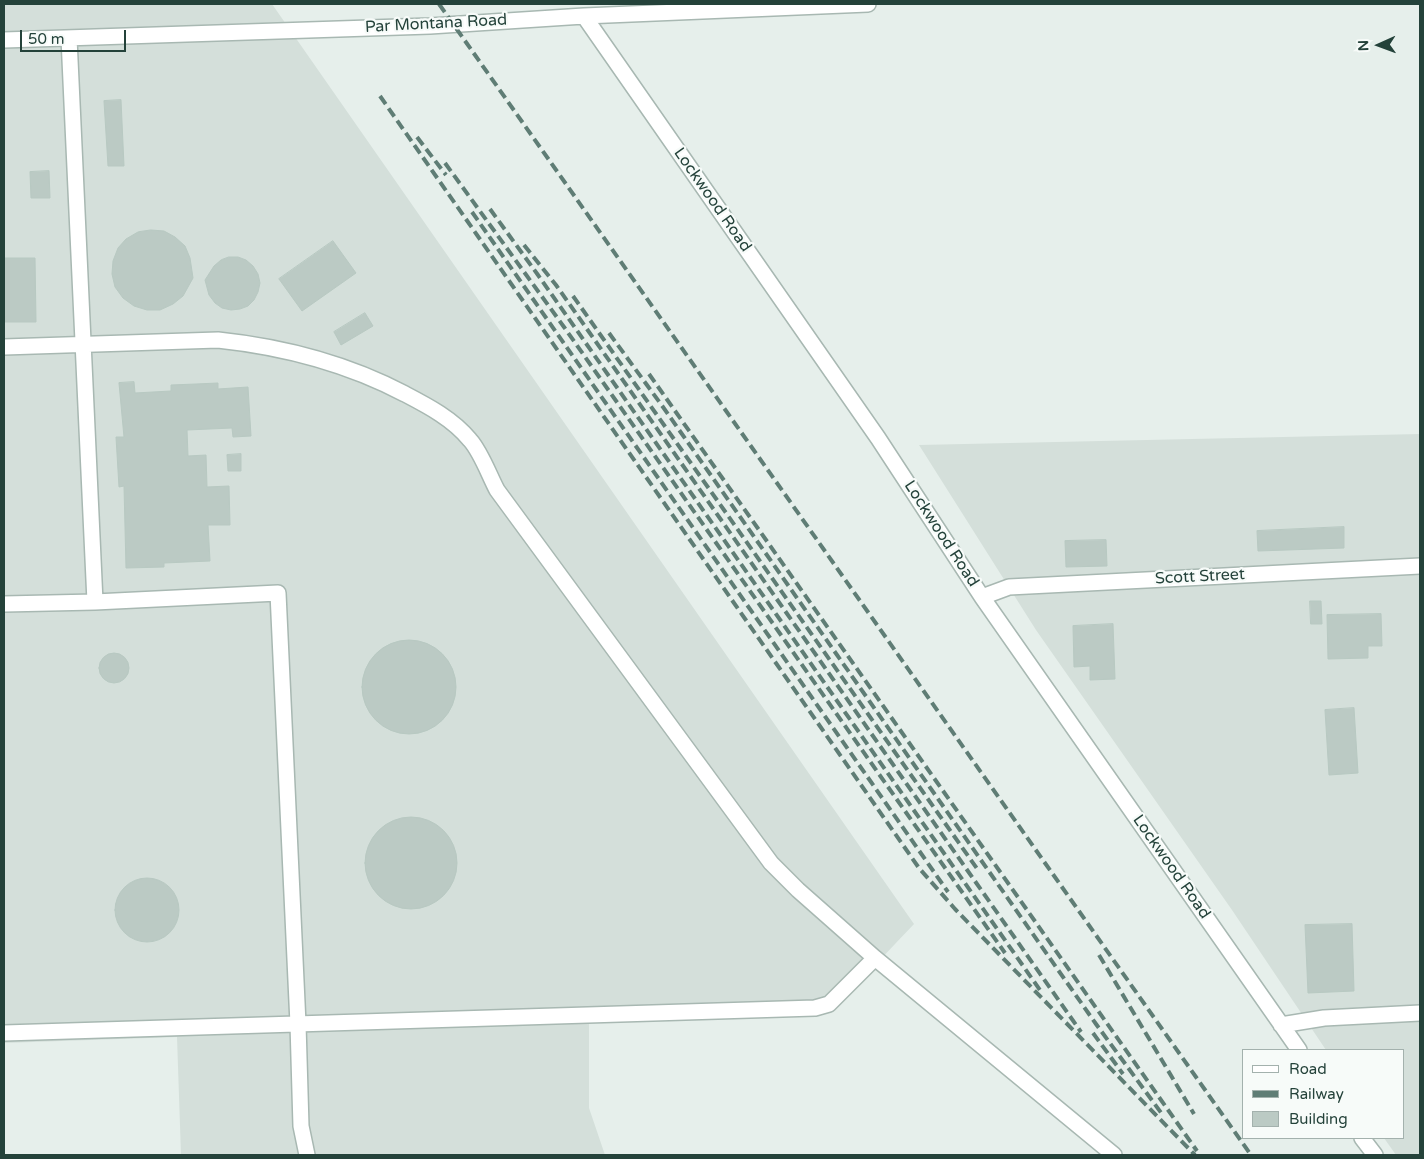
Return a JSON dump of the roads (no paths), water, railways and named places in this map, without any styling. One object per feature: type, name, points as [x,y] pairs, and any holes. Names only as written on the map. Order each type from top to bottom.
[{"type":"street","name":"Par Montana Road","points":[[4,40],[430,26],[584,16],[868,4]]},
{"type":"street","name":"Lockwood Road","points":[[584,16],[878,438],[982,597],[1298,1049]]},
{"type":"street","points":[[69,38],[95,602]]},
{"type":"street","points":[[4,347],[218,340],[253,344],[286,350],[330,362],[377,379],[418,400],[450,420],[471,441],[497,490],[771,863],[798,890],[875,958],[1114,1155]]},
{"type":"street","name":"Scott Street","points":[[982,597],[1009,587],[1420,566]]},
{"type":"street","points":[[4,604],[95,602],[278,593],[301,1126],[307,1155]]},
{"type":"street","points":[[4,1033],[815,1008],[829,1004],[875,958]]},
{"type":"street","points":[[1281,1025],[1324,1018],[1420,1013]]},
{"type":"street","points":[[1363,1139],[1375,1155]]},
{"type":"railway","points":[[439,4],[1251,1155]]},
{"type":"railway","points":[[380,96],[919,868],[955,909],[1195,1155]]},
{"type":"railway","points":[[417,137],[446,175]]},
{"type":"railway","points":[[445,163],[564,327],[1005,953]]},
{"type":"railway","points":[[490,209],[1040,990]]},
{"type":"railway","points":[[472,212],[948,892]]},
{"type":"railway","points":[[524,245],[556,285],[1081,1032]]},
{"type":"railway","points":[[573,296],[978,870]]},
{"type":"railway","points":[[609,333],[663,407],[1096,1024],[1162,1114]]},
{"type":"railway","points":[[649,374],[1197,1151]]},
{"type":"railway","points":[[1099,955],[1194,1114]]},
{"type":"railway","points":[[1093,1033],[1123,1074]]}]
